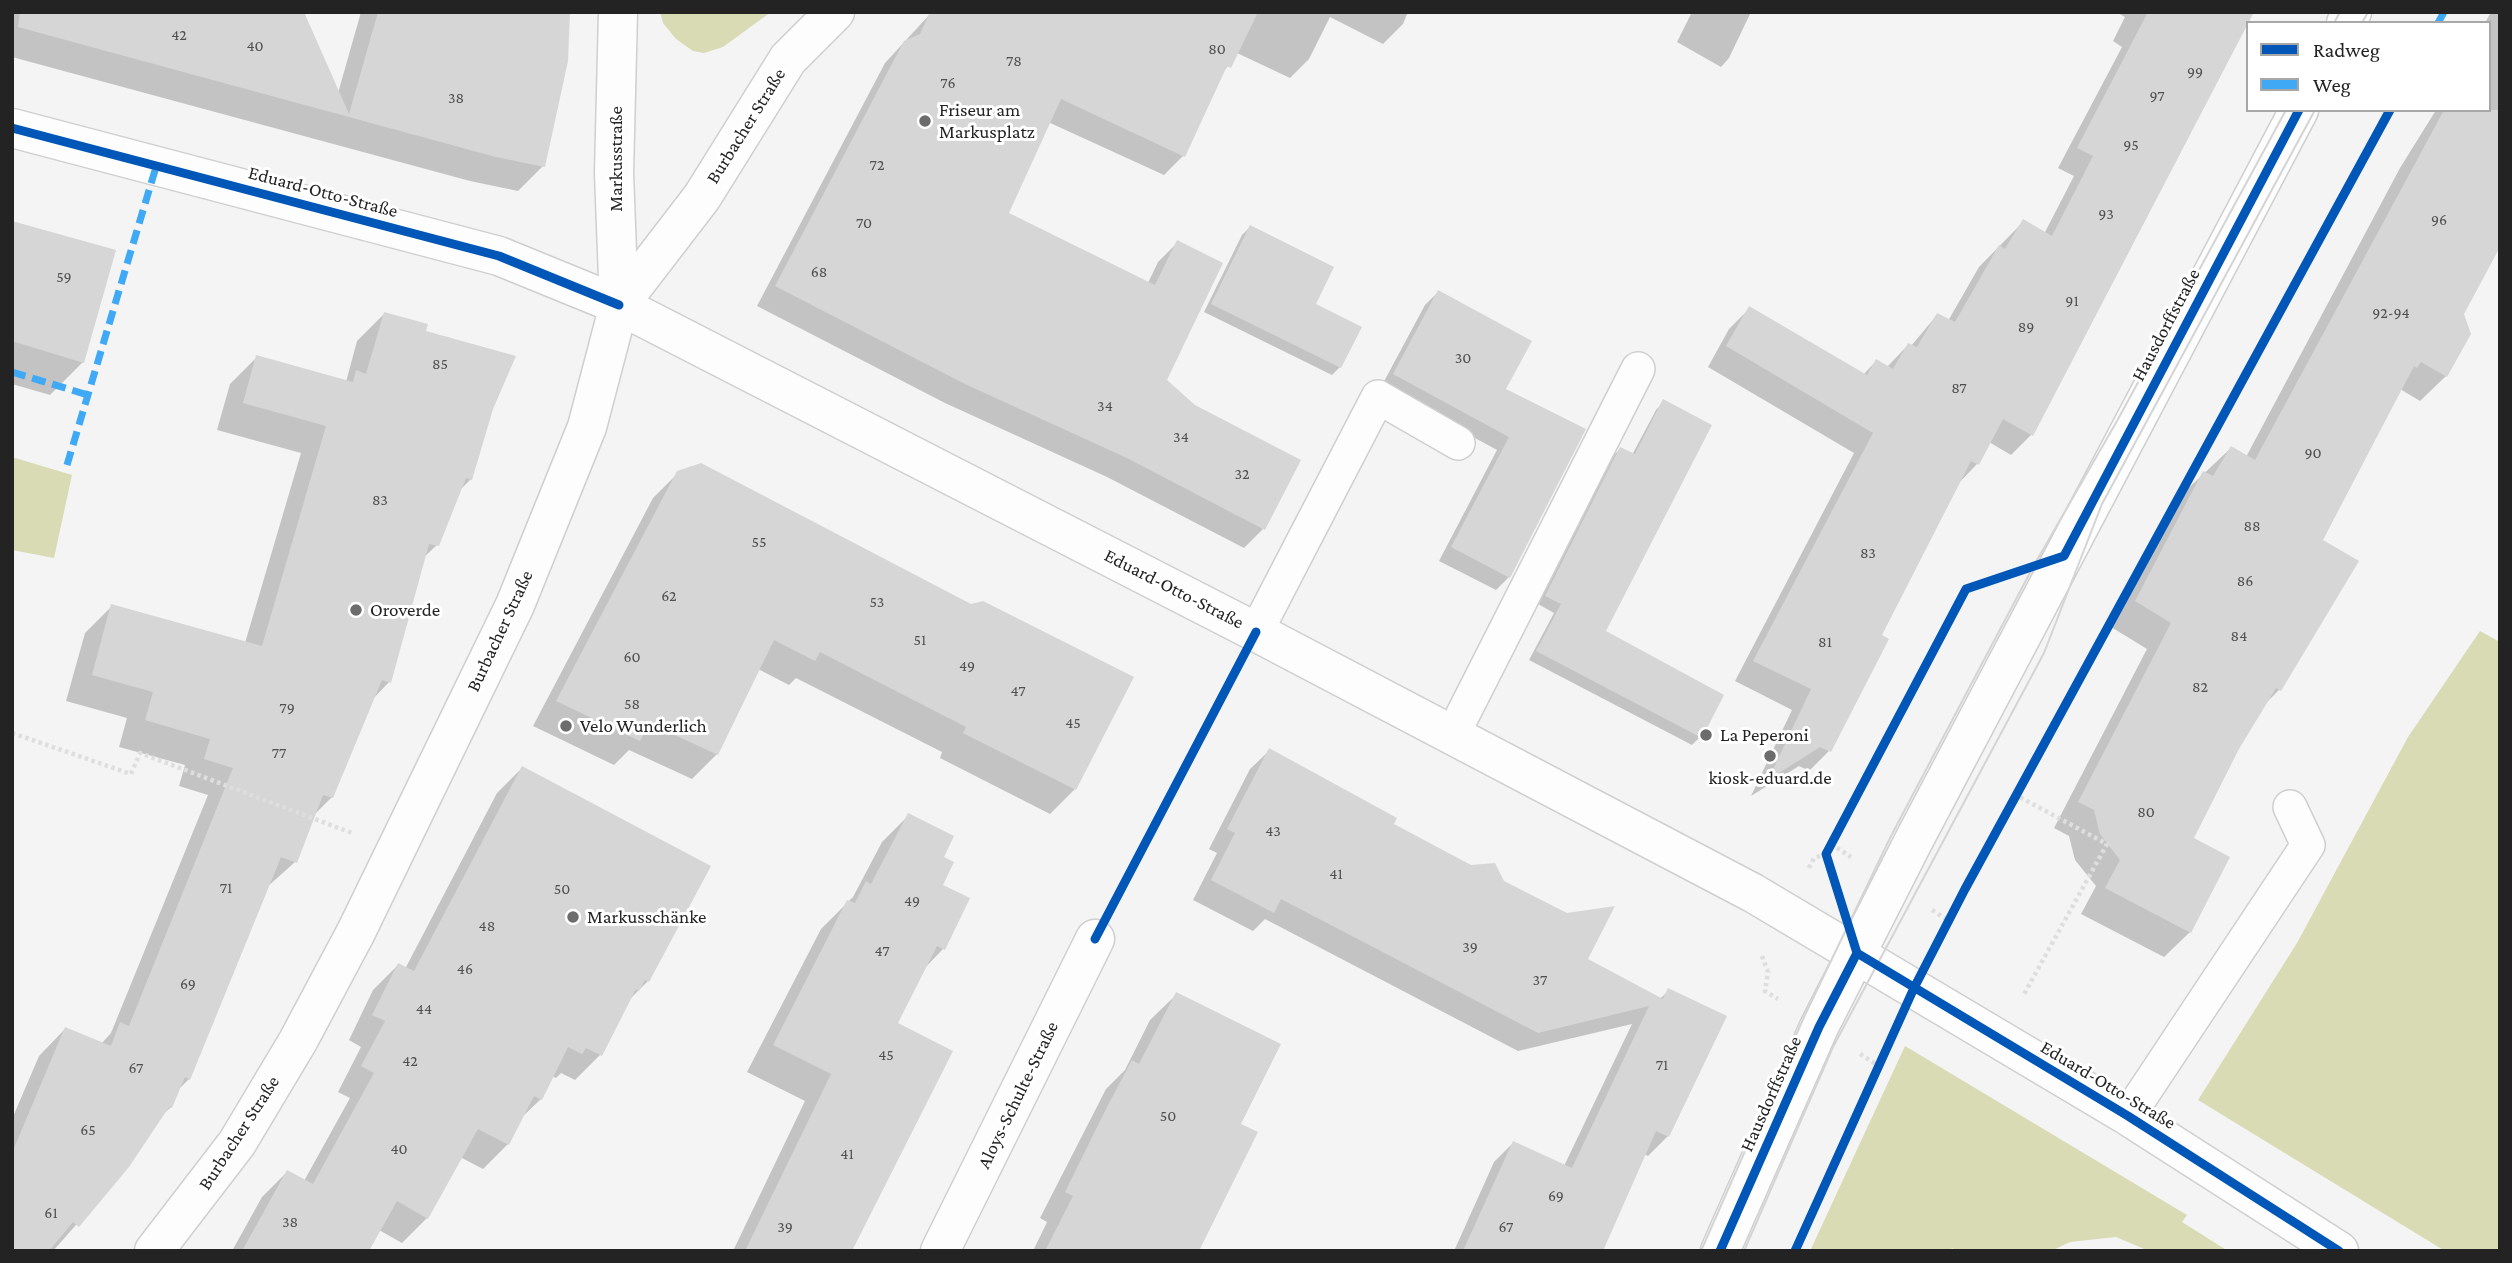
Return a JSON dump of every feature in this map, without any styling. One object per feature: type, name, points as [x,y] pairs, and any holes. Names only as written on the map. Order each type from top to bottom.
[{"type":"street","name":"Markusstraße","points":[[618,12],[614,173],[619,305]]},
{"type":"street","name":"Burbacher Straße","points":[[153,1251],[237,1143],[317,1005],[396,849],[515,605],[587,427],[619,305],[702,197],[788,58],[835,12]]},
{"type":"street","name":"Hausdorffstraße","points":[[1720,1251],[1819,1027],[2298,112]]},
{"type":"street","name":"Eduard-Otto-Straße","points":[[12,128],[499,256],[619,305],[1453,734],[1753,893],[2128,1116],[2322,1246]]},
{"type":"street","name":"Aloys-Schulte-Straße","points":[[940,1251],[1095,939]]},
{"type":"lane","points":[[1453,734],[1638,369]]},
{"type":"lane","points":[[1256,632],[1378,397],[1458,443]]},
{"type":"lane","points":[[2128,1116],[2308,845],[2290,807]]},
{"type":"path","points":[[12,733],[131,774],[140,753],[396,849]]},
{"type":"path","points":[[1999,1039],[2107,844],[2014,794]]},
{"type":"path","points":[[1831,844],[1852,858]]},
{"type":"path","points":[[1825,854],[1829,866]]},
{"type":"path","points":[[1862,1055],[1880,1066]]},
{"type":"green space","points":[[660,12],[771,12],[723,47],[704,53],[693,51],[676,39],[663,23]]},
{"type":"green space","points":[[12,457],[72,475],[54,558],[12,550]]},
{"type":"green space","points":[[2480,631],[2500,642],[2500,1251],[2445,1251],[2198,1100],[2297,943],[2408,737]]},
{"type":"green space","points":[[1905,1046],[2187,1215],[2182,1222],[2228,1251],[2149,1251],[2116,1237],[2070,1242],[2051,1251],[1957,1251],[1952,1248],[1950,1251],[1810,1251]]},
{"type":"building","points":[[20,12],[304,12],[349,114],[378,12],[570,12],[568,61],[545,167],[496,157],[18,27]]},
{"type":"building","points":[[930,12],[1258,12],[1231,68],[1227,66],[1185,157],[1061,99],[1009,213],[1155,285],[1177,240],[1223,263],[1167,380],[1195,405],[1301,460],[1265,530],[1127,458],[965,384],[775,286],[904,41],[920,34]]},
{"type":"building","points":[[2148,12],[2254,12],[2249,21],[2246,21],[2246,27],[2033,436],[2003,419],[1979,465],[1971,461],[1882,635],[1889,639],[1831,752],[1820,747],[1768,780],[1811,689],[1753,661],[1873,433],[1726,346],[1749,306],[1867,375],[1876,359],[1893,369],[1908,343],[1917,347],[1937,313],[1955,322],[1999,245],[2005,249],[2023,219],[2052,236],[2093,156],[2077,148]]},
{"type":"building","points":[[2500,110],[2500,247],[2464,314],[2471,334],[2447,377],[2421,362],[2417,368],[2414,366],[2323,540],[2359,561],[2281,691],[2276,688],[2239,749],[2194,838],[2230,857],[2191,933],[2105,888],[2120,860],[2100,834],[2094,810],[2078,802],[2171,623],[2135,601],[2203,471],[2213,476],[2231,446],[2255,460],[2443,112]]},
{"type":"building","points":[[12,221],[116,250],[84,363],[12,341]]},
{"type":"building","points":[[1250,225],[1334,267],[1316,304],[1362,327],[1341,368],[1211,304]]},
{"type":"building","points":[[1438,290],[1532,341],[1506,389],[1586,429],[1510,578],[1451,547],[1509,437],[1393,374]]},
{"type":"building","points":[[384,312],[428,324],[426,331],[516,356],[493,409],[472,480],[466,478],[439,546],[429,544],[391,683],[382,680],[333,798],[323,795],[297,863],[281,857],[190,1080],[185,1077],[172,1108],[169,1107],[129,1167],[79,1227],[73,1222],[49,1251],[12,1251],[12,1153],[65,1027],[111,1046],[120,1022],[129,1026],[233,768],[204,759],[210,739],[145,720],[153,692],[92,675],[111,604],[262,646],[326,426],[243,403],[256,355],[353,382],[356,370],[366,374]]},
{"type":"building","points":[[1663,399],[1712,425],[1606,631],[1724,695],[1702,738],[1536,651],[1561,604],[1545,596],[1620,447],[1635,454]]},
{"type":"building","points":[[701,463],[971,604],[983,601],[1134,677],[1076,790],[963,733],[966,727],[820,652],[815,661],[774,640],[718,755],[649,723],[640,741],[556,701],[677,471]]},
{"type":"building","points":[[1269,748],[1397,818],[1394,824],[1471,865],[1495,863],[1504,881],[1567,913],[1615,906],[1588,959],[1663,999],[1668,988],[1727,1016],[1669,1137],[1656,1131],[1603,1251],[1463,1251],[1513,1141],[1572,1168],[1649,1006],[1538,1033],[1281,899],[1274,913],[1211,880],[1235,833],[1227,829]]},
{"type":"building","points":[[522,766],[711,866],[649,982],[645,980],[639,991],[636,989],[602,1056],[586,1048],[582,1054],[568,1047],[542,1100],[534,1096],[509,1145],[478,1129],[428,1219],[397,1201],[369,1251],[242,1251],[287,1170],[313,1184],[374,1073],[361,1066],[385,1021],[372,1015],[398,963],[414,971]]},
{"type":"building","points":[[908,813],[954,836],[944,857],[954,862],[943,885],[970,898],[945,950],[937,946],[898,1023],[953,1051],[852,1251],[745,1251],[831,1074],[773,1045],[847,900],[855,903],[866,881],[871,884]]},
{"type":"building","points":[[1176,992],[1281,1044],[1241,1124],[1258,1132],[1199,1251],[1045,1251],[1073,1196],[1065,1192],[1108,1105],[1132,1060],[1139,1064]]},
{"type":"tram line","points":[[2335,21],[2340,12]]},
{"type":"tram line","points":[[2363,21],[2368,12]]},
{"type":"tram line","points":[[1701,1251],[1804,1017],[1891,836],[2033,567],[2117,421],[2285,112]]},
{"type":"tram line","points":[[1744,1251],[1833,1047],[2044,653],[2102,504],[2314,112]]},
{"type":"marked path","points":[[2439,21],[2444,12]]},
{"type":"marked path","points":[[67,465],[156,167]]},
{"type":"marked path","points":[[12,372],[88,395]]},
{"type":"cycle path","points":[[1857,953],[1826,854],[1966,589],[2064,556],[2298,112]]},
{"type":"cycle path","points":[[1795,1251],[1914,988],[1965,889],[2389,112]]},
{"type":"cycle path","points":[[12,128],[499,256],[619,305]]},
{"type":"cycle path","points":[[1095,939],[1256,632]]},
{"type":"cycle path","points":[[1857,953],[2128,1116],[2339,1251]]},
{"type":"cycle path","points":[[1720,1251],[1819,1027],[1857,953]]},
{"type":"place","name":"Friseur am Markusplatz","points":[[925,121]]},
{"type":"place","name":"Oroverde","points":[[356,610]]},
{"type":"place","name":"Velo Wunderlich","points":[[566,726]]},
{"type":"place","name":"La Peperoni","points":[[1706,735]]},
{"type":"place","name":"kiosk-eduard.de","points":[[1770,756]]},
{"type":"place","name":"Markusschänke","points":[[573,917]]}]
